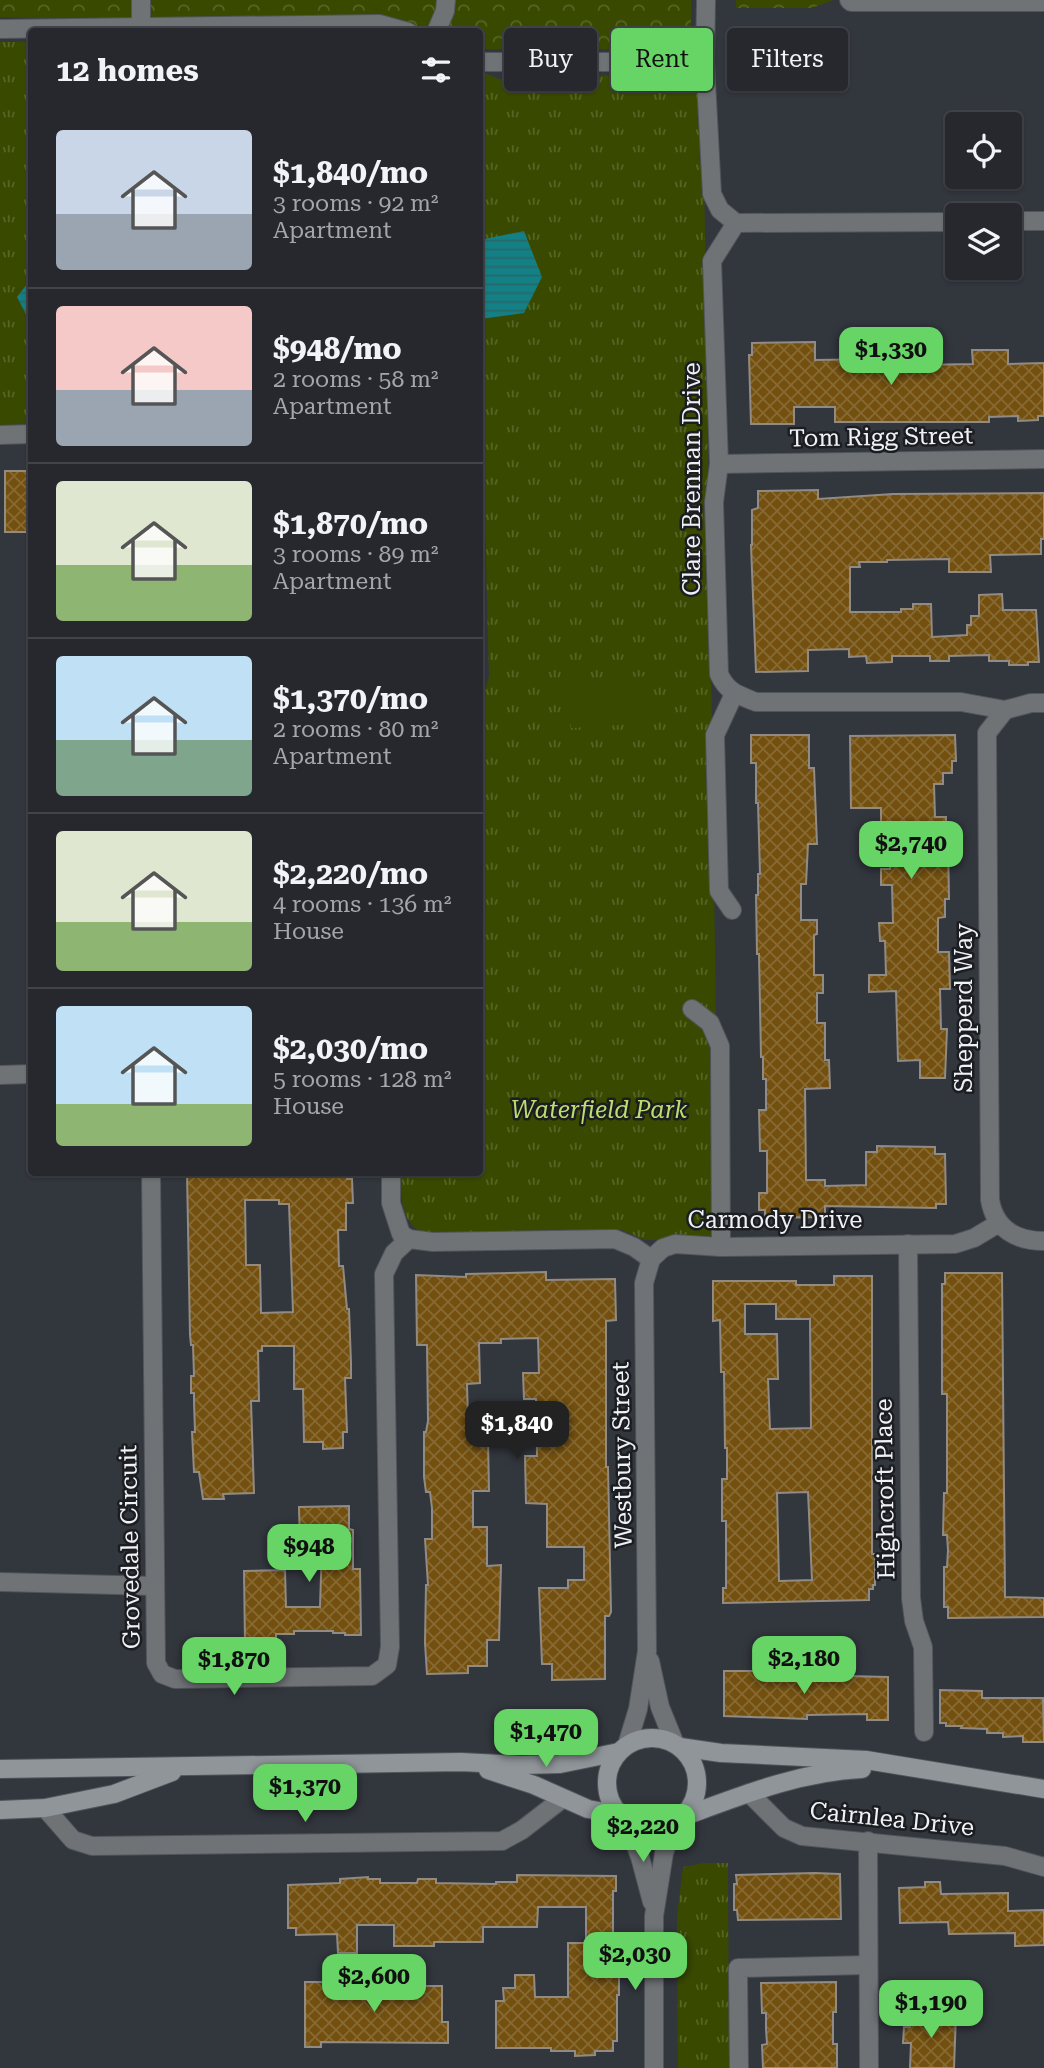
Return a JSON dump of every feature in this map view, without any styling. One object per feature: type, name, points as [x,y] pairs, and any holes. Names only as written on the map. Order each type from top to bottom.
[{"type":"street","points":[[141,0],[141,27]]},
{"type":"street","points":[[438,28],[445,11],[446,0]]},
{"type":"street","points":[[706,0],[706,28]]},
{"type":"street","points":[[849,0],[1044,2]]},
{"type":"street","points":[[70,28],[379,24],[394,28]]},
{"type":"street","points":[[0,29],[28,29]]},
{"type":"street","points":[[483,62],[611,62]]},
{"type":"street","points":[[707,91],[712,194],[720,210],[736,223],[945,222]]},
{"type":"street","points":[[1022,221],[1044,221]]},
{"type":"street","name":"Clare Brennan Drive","points":[[734,694],[724,686],[719,674],[714,502],[719,464],[712,261],[736,223]]},
{"type":"street","points":[[0,435],[28,434]]},
{"type":"street","name":"Tom Rigg Street","points":[[719,464],[1044,458]]},
{"type":"street","points":[[732,910],[719,891],[715,735],[734,694],[756,702],[961,702],[1005,710],[1031,703],[1044,703]]},
{"type":"street","name":"Shepperd Way","points":[[999,1223],[992,1212],[990,1200],[987,733],[1005,710]]},
{"type":"street","points":[[692,1009],[710,1023],[720,1046],[721,1247]]},
{"type":"street","points":[[0,1074],[28,1074]]},
{"type":"street","name":"Grovedale Circuit","points":[[151,1176],[156,1663],[162,1674],[175,1679],[372,1675],[387,1665],[390,1647],[384,1274],[394,1253],[409,1239]]},
{"type":"street","points":[[391,1176],[391,1203],[401,1234],[409,1239],[433,1242],[615,1239],[634,1247],[651,1259]]},
{"type":"street","points":[[999,1223],[1006,1232],[1019,1238],[1044,1241]]},
{"type":"street","name":"Carmody Drive","points":[[651,1259],[663,1248],[675,1244],[721,1247],[956,1244],[975,1238],[999,1223]]},
{"type":"street","name":"Highcroft Place","points":[[908,1244],[911,1598],[914,1620],[923,1647],[924,1732]]},
{"type":"street","name":"Westbury Street","points":[[623,1749],[638,1709],[647,1651],[644,1283],[651,1259]]},
{"type":"street","points":[[0,1582],[155,1586]]},
{"type":"street","name":"Westbury Street","points":[[647,1651],[660,1707],[677,1746]]},
{"type":"street","points":[[0,1769],[461,1762],[560,1764],[623,1749],[638,1740],[651,1738],[677,1746],[689,1757],[695,1769],[697,1783],[689,1809],[678,1820],[663,1827],[650,1828],[588,1809],[534,1785],[461,1762]]},
{"type":"street","name":"Cairnlea Drive","points":[[677,1746],[733,1754],[823,1756],[907,1766],[1044,1789]]},
{"type":"street","points":[[623,1749],[611,1763],[607,1783],[612,1804],[623,1818],[646,1875],[654,1916]]},
{"type":"street","name":"Cairnlea Drive","points":[[678,1820],[749,1793],[818,1773],[907,1766]]},
{"type":"street","points":[[0,1810],[45,1808],[114,1794],[185,1768]]},
{"type":"street","name":"Cairnlea Drive","points":[[749,1793],[784,1828],[802,1836],[1005,1856],[1044,1867]]},
{"type":"street","points":[[45,1808],[73,1840],[92,1846],[502,1841],[522,1830],[562,1799]]},
{"type":"street","points":[[654,2068],[654,1916],[664,1853],[678,1820]]},
{"type":"street","points":[[868,1841],[869,2068]]},
{"type":"street","points":[[739,2068],[738,1968],[868,1965]]},
{"type":"green space","points":[[0,0],[691,0],[691,28],[611,28],[611,49],[597,49],[597,28],[504,28],[504,49],[483,49],[483,28],[0,17]]},
{"type":"green space","points":[[736,0],[833,0],[812,8],[736,8]]},
{"type":"green space","points":[[0,42],[28,42],[28,424],[0,425]]},
{"type":"green space","name":"Waterfield Park","points":[[483,72],[504,79],[504,91],[597,91],[597,76],[611,75],[611,91],[701,91],[719,1238],[645,1240],[622,1230],[423,1233],[415,1228],[406,1215],[401,1176],[483,1176],[483,698],[489,676],[483,484]]},
{"type":"green space","points":[[649,676],[652,723],[571,728],[567,681]]},
{"type":"green space","points":[[704,1863],[728,1863],[729,2068],[678,2068],[677,1916],[683,1867]]},
{"type":"water","points":[[524,231],[542,277],[524,313],[483,319],[483,239]]},
{"type":"water","points":[[28,283],[28,318],[17,297]]},
{"type":"building","points":[[815,342],[815,360],[879,359],[879,356],[896,355],[896,360],[916,359],[916,365],[973,364],[972,350],[1008,350],[1008,364],[1044,363],[1044,416],[1038,416],[1038,420],[1018,421],[1018,416],[989,417],[989,422],[835,422],[835,407],[794,407],[794,424],[751,424],[749,355],[752,355],[752,343]]},
{"type":"building","points":[[5,471],[28,471],[28,532],[5,532]]},
{"type":"building","points":[[818,490],[818,499],[893,494],[1044,493],[1044,539],[1041,539],[1041,554],[990,555],[991,572],[949,572],[949,559],[859,562],[860,567],[850,567],[850,612],[901,612],[901,609],[913,609],[913,604],[931,604],[932,637],[967,635],[971,616],[979,616],[979,595],[1002,594],[1003,610],[1036,610],[1039,662],[1009,665],[1009,661],[989,661],[989,655],[949,656],[949,661],[930,661],[930,656],[892,656],[892,662],[867,663],[866,656],[849,657],[849,649],[808,650],[808,671],[756,672],[751,545],[752,510],[758,508],[758,491]]},
{"type":"building","points":[[751,735],[809,735],[809,768],[814,768],[817,844],[808,844],[806,884],[801,884],[801,920],[817,920],[817,934],[814,935],[814,975],[823,975],[823,993],[817,993],[817,1023],[825,1023],[825,1060],[829,1060],[830,1088],[805,1089],[806,1180],[825,1180],[825,1186],[866,1185],[866,1152],[877,1152],[877,1146],[935,1147],[935,1154],[945,1154],[946,1204],[936,1204],[936,1208],[825,1206],[825,1217],[765,1218],[765,1210],[759,1210],[759,1193],[767,1193],[767,1151],[760,1151],[759,1110],[766,1110],[766,1079],[763,1079],[761,1057],[756,895],[760,874],[758,803],[756,763],[751,763]]},
{"type":"building","points":[[955,735],[956,761],[952,761],[952,773],[943,773],[943,784],[934,784],[935,817],[946,817],[948,843],[949,899],[945,899],[945,917],[938,918],[938,952],[949,952],[950,989],[940,989],[941,1029],[947,1029],[945,1078],[920,1078],[920,1060],[898,1061],[896,991],[869,992],[869,975],[886,975],[885,941],[880,941],[879,923],[893,923],[892,885],[881,885],[881,869],[890,869],[890,839],[881,839],[881,808],[851,808],[850,736]]},
{"type":"building","points":[[187,1176],[347,1176],[347,1179],[352,1179],[353,1203],[346,1203],[346,1230],[338,1230],[339,1266],[343,1266],[349,1309],[351,1363],[351,1378],[345,1378],[347,1432],[343,1432],[343,1448],[323,1449],[323,1442],[304,1442],[303,1389],[294,1389],[294,1346],[262,1346],[262,1351],[258,1351],[259,1401],[251,1401],[254,1493],[223,1494],[224,1499],[203,1499],[199,1472],[194,1472],[194,1393],[191,1393],[191,1376],[194,1376]],"holes":[[[245,1200],[279,1200],[279,1204],[289,1204],[293,1312],[261,1313],[260,1265],[246,1265]]]},
{"type":"building","points":[[546,1272],[546,1280],[615,1279],[616,1320],[606,1321],[606,1467],[611,1612],[609,1616],[605,1616],[605,1679],[552,1680],[552,1664],[542,1664],[539,1588],[568,1588],[568,1580],[584,1580],[584,1547],[547,1547],[547,1504],[526,1503],[525,1456],[537,1456],[536,1399],[524,1399],[523,1373],[539,1373],[538,1338],[501,1339],[501,1343],[479,1343],[480,1383],[467,1384],[468,1420],[493,1420],[494,1440],[488,1440],[489,1491],[473,1491],[473,1527],[487,1527],[487,1566],[501,1565],[499,1640],[487,1640],[487,1666],[468,1666],[468,1673],[427,1674],[425,1643],[428,1585],[425,1539],[432,1539],[432,1508],[424,1477],[424,1432],[428,1421],[427,1345],[417,1345],[416,1275],[466,1277],[466,1274]]},
{"type":"building","points":[[945,1273],[1002,1273],[1005,1597],[1044,1598],[1044,1617],[948,1618],[948,1607],[944,1607],[944,1567],[947,1567],[948,1550],[947,1535],[943,1535],[944,1493],[947,1493],[947,1394],[942,1394],[942,1284],[945,1284]]},
{"type":"building","points":[[834,1276],[872,1276],[872,1554],[875,1554],[875,1585],[873,1589],[869,1589],[869,1600],[723,1603],[723,1588],[726,1588],[726,1521],[722,1521],[722,1479],[727,1479],[727,1448],[720,1320],[713,1321],[713,1281],[796,1281],[796,1285],[834,1285]],"holes":[[[745,1304],[776,1304],[776,1319],[810,1319],[811,1428],[770,1429],[768,1379],[778,1379],[777,1334],[745,1334]],[[808,1492],[812,1580],[779,1581],[777,1493]]]},
{"type":"building","points":[[349,1506],[349,1529],[353,1530],[353,1569],[360,1569],[361,1635],[345,1635],[333,1631],[294,1631],[294,1634],[276,1634],[276,1641],[245,1642],[244,1571],[285,1570],[286,1607],[320,1607],[322,1546],[300,1546],[299,1507]]},
{"type":"building","points":[[724,1671],[888,1677],[888,1720],[867,1720],[867,1714],[807,1715],[807,1719],[724,1716]]},
{"type":"building","points":[[940,1690],[982,1691],[982,1698],[1043,1698],[1044,1742],[1023,1742],[1023,1736],[1003,1737],[1003,1733],[987,1733],[987,1729],[961,1728],[962,1726],[946,1726],[946,1723],[940,1723]]},
{"type":"building","points":[[840,1874],[841,1919],[738,1920],[737,1910],[734,1910],[736,1875]]},
{"type":"building","points":[[517,1875],[616,1876],[616,1891],[613,1891],[613,1936],[618,1936],[621,1970],[617,1995],[617,2041],[613,2041],[613,2051],[595,2051],[595,2055],[575,2056],[575,2051],[551,2051],[551,2048],[496,2048],[496,2001],[504,2001],[503,1988],[515,1988],[515,1975],[534,1975],[535,1997],[568,1997],[568,1943],[586,1943],[586,1907],[538,1907],[537,1927],[483,1927],[483,1942],[434,1942],[434,1946],[394,1946],[394,1925],[357,1925],[357,1953],[338,1953],[337,1934],[296,1935],[296,1928],[288,1928],[288,1885],[340,1883],[340,1879],[368,1877],[380,1879],[380,1883],[417,1883],[418,1879],[436,1879],[436,1883],[496,1884],[517,1882]]},
{"type":"building","points":[[925,1882],[940,1882],[941,1894],[1008,1893],[1008,1911],[1044,1910],[1044,1945],[1015,1946],[1015,1933],[949,1934],[948,1922],[900,1923],[899,1888],[925,1887]]},
{"type":"building","points":[[305,1982],[330,1982],[330,1986],[442,1986],[442,2022],[448,2022],[448,2043],[321,2042],[321,2047],[305,2047]]},
{"type":"building","points":[[836,1982],[833,2044],[837,2044],[837,2068],[763,2068],[762,2045],[767,2044],[761,1983]]},
{"type":"building","points":[[910,2012],[956,2014],[954,2068],[910,2068],[911,2043],[903,2043],[904,2027],[910,2027]]}]
